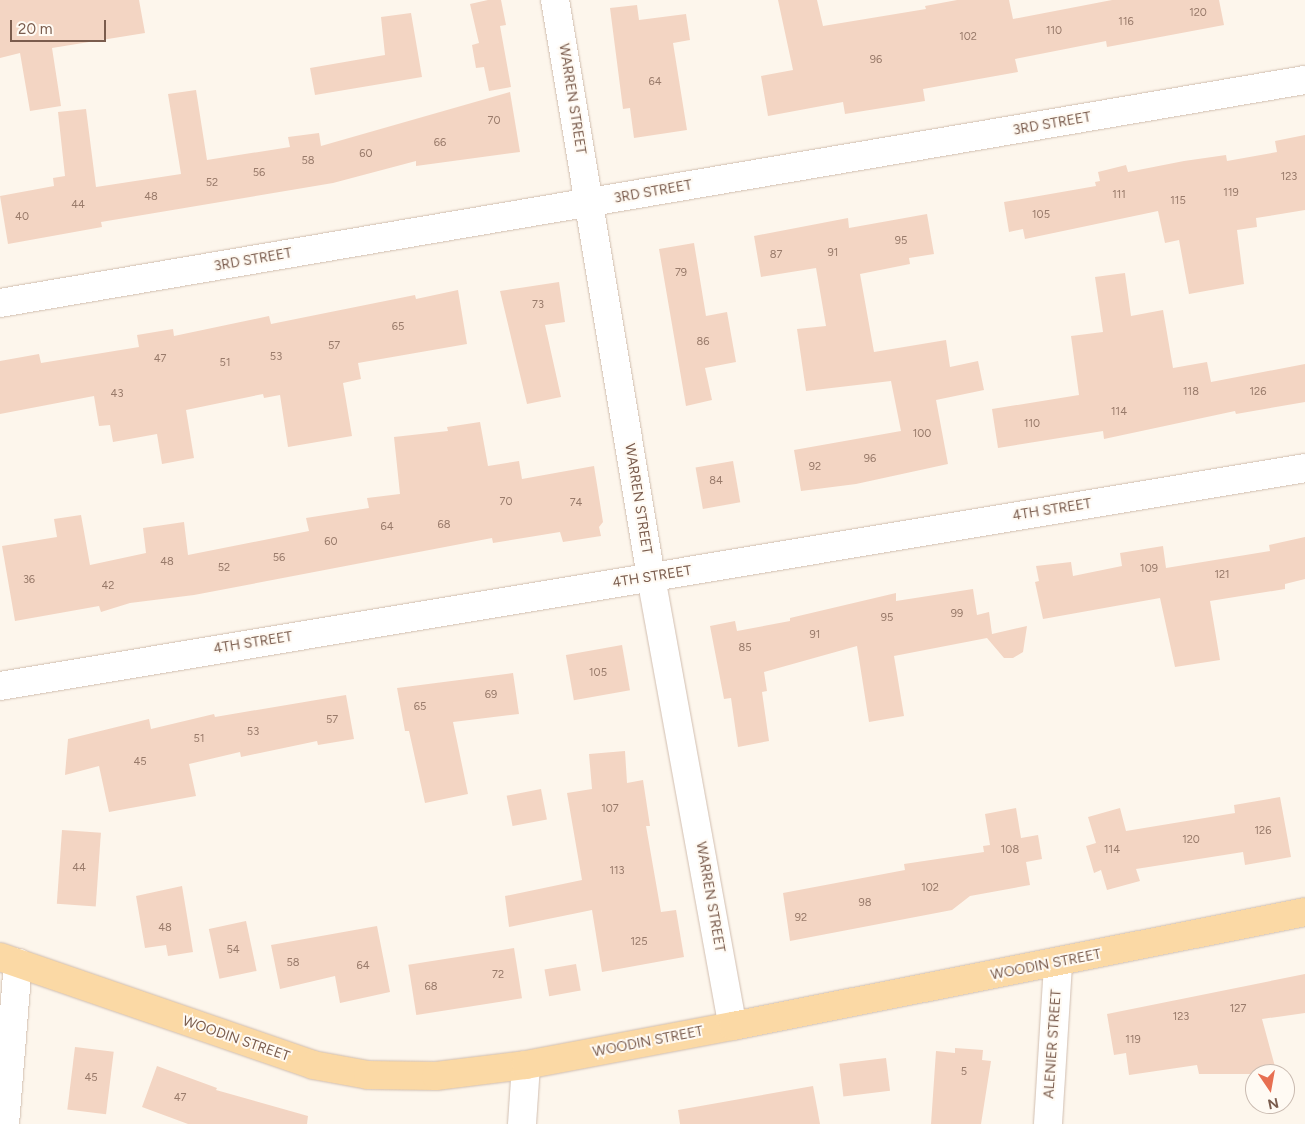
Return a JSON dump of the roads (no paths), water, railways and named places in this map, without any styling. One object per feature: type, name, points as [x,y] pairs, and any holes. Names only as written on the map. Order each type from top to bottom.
[{"type":"main road","name":"WOODIN STREET","points":[[9,960],[313,1065],[368,1075],[436,1076],[526,1064],[733,1026],[1058,964],[1305,912]]},
{"type":"street","name":"WARREN STREET","points":[[555,0],[651,577],[733,1026]]},
{"type":"street","name":"3RD STREET","points":[[0,302],[1305,80]]},
{"type":"street","name":"4TH STREET","points":[[0,686],[1305,468]]},
{"type":"street","points":[[6,1124],[9,960]]},
{"type":"street","name":"ALENIER STREET","points":[[1048,1124],[1058,964]]},
{"type":"street","points":[[522,1124],[526,1064]]}]
